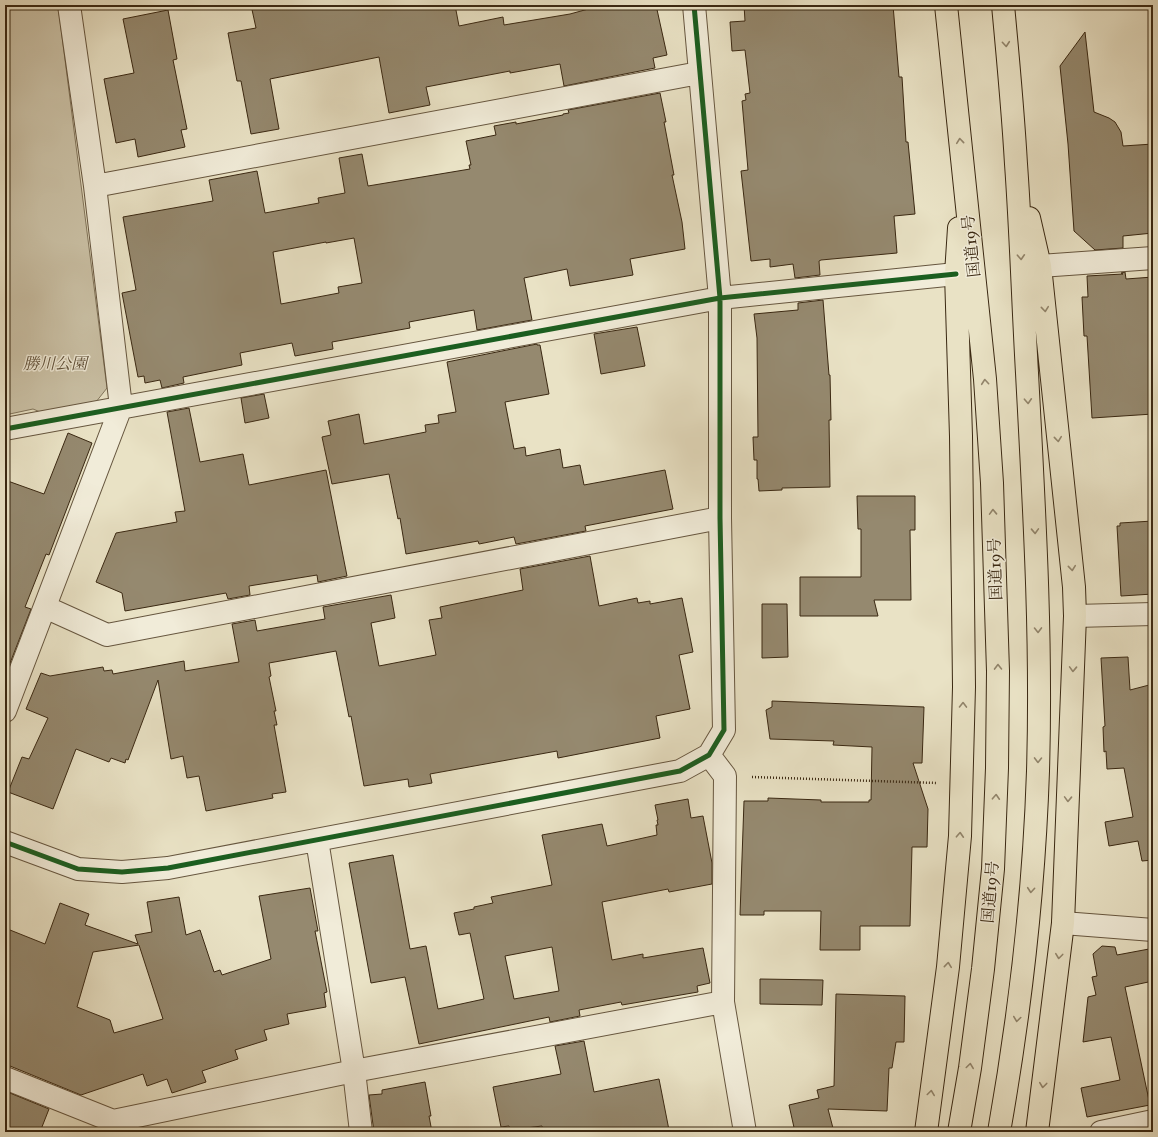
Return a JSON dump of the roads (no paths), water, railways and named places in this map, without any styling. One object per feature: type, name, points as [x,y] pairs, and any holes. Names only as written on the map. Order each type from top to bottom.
[{"type":"highway","name":"国道19号","points":[[946,5],[985,379],[991,468],[998,678],[997,768],[993,869],[981,984],[970,1068],[959,1132]]},
{"type":"highway","points":[[999,1132],[1011,1067],[1024,970],[1033,870],[1038,771],[1039,671],[1038,591],[1016,161],[1003,5]]},
{"type":"highway","points":[[1016,161],[1040,266],[1074,587],[1075,616],[1063,923],[1037,1132]]},
{"type":"highway","points":[[926,1132],[948,967],[960,836],[962,784],[964,599],[956,274],[963,167]]},
{"type":"street","points":[[5,711],[122,407],[95,186],[69,5]]},
{"type":"street","points":[[5,842],[78,869],[122,872],[168,868],[680,771],[710,755],[724,730],[720,518],[720,298],[694,5]]},
{"type":"street","points":[[95,186],[699,73]]},
{"type":"street","points":[[1040,266],[1153,258]]},
{"type":"street","points":[[5,429],[720,298],[956,274]]},
{"type":"street","points":[[45,607],[107,635],[720,518]]},
{"type":"street","points":[[1075,616],[1153,614]]},
{"type":"street","points":[[710,755],[725,776],[723,1002],[745,1132]]},
{"type":"street","points":[[317,840],[354,1071],[361,1132]]},
{"type":"street","points":[[1063,923],[1153,930]]},
{"type":"street","points":[[5,1078],[113,1121],[354,1071],[723,1002]]},
{"type":"street","points":[[1101,1132],[1153,1121]]},
{"type":"park label","name":"勝川公園","points":[[55,363]]}]
